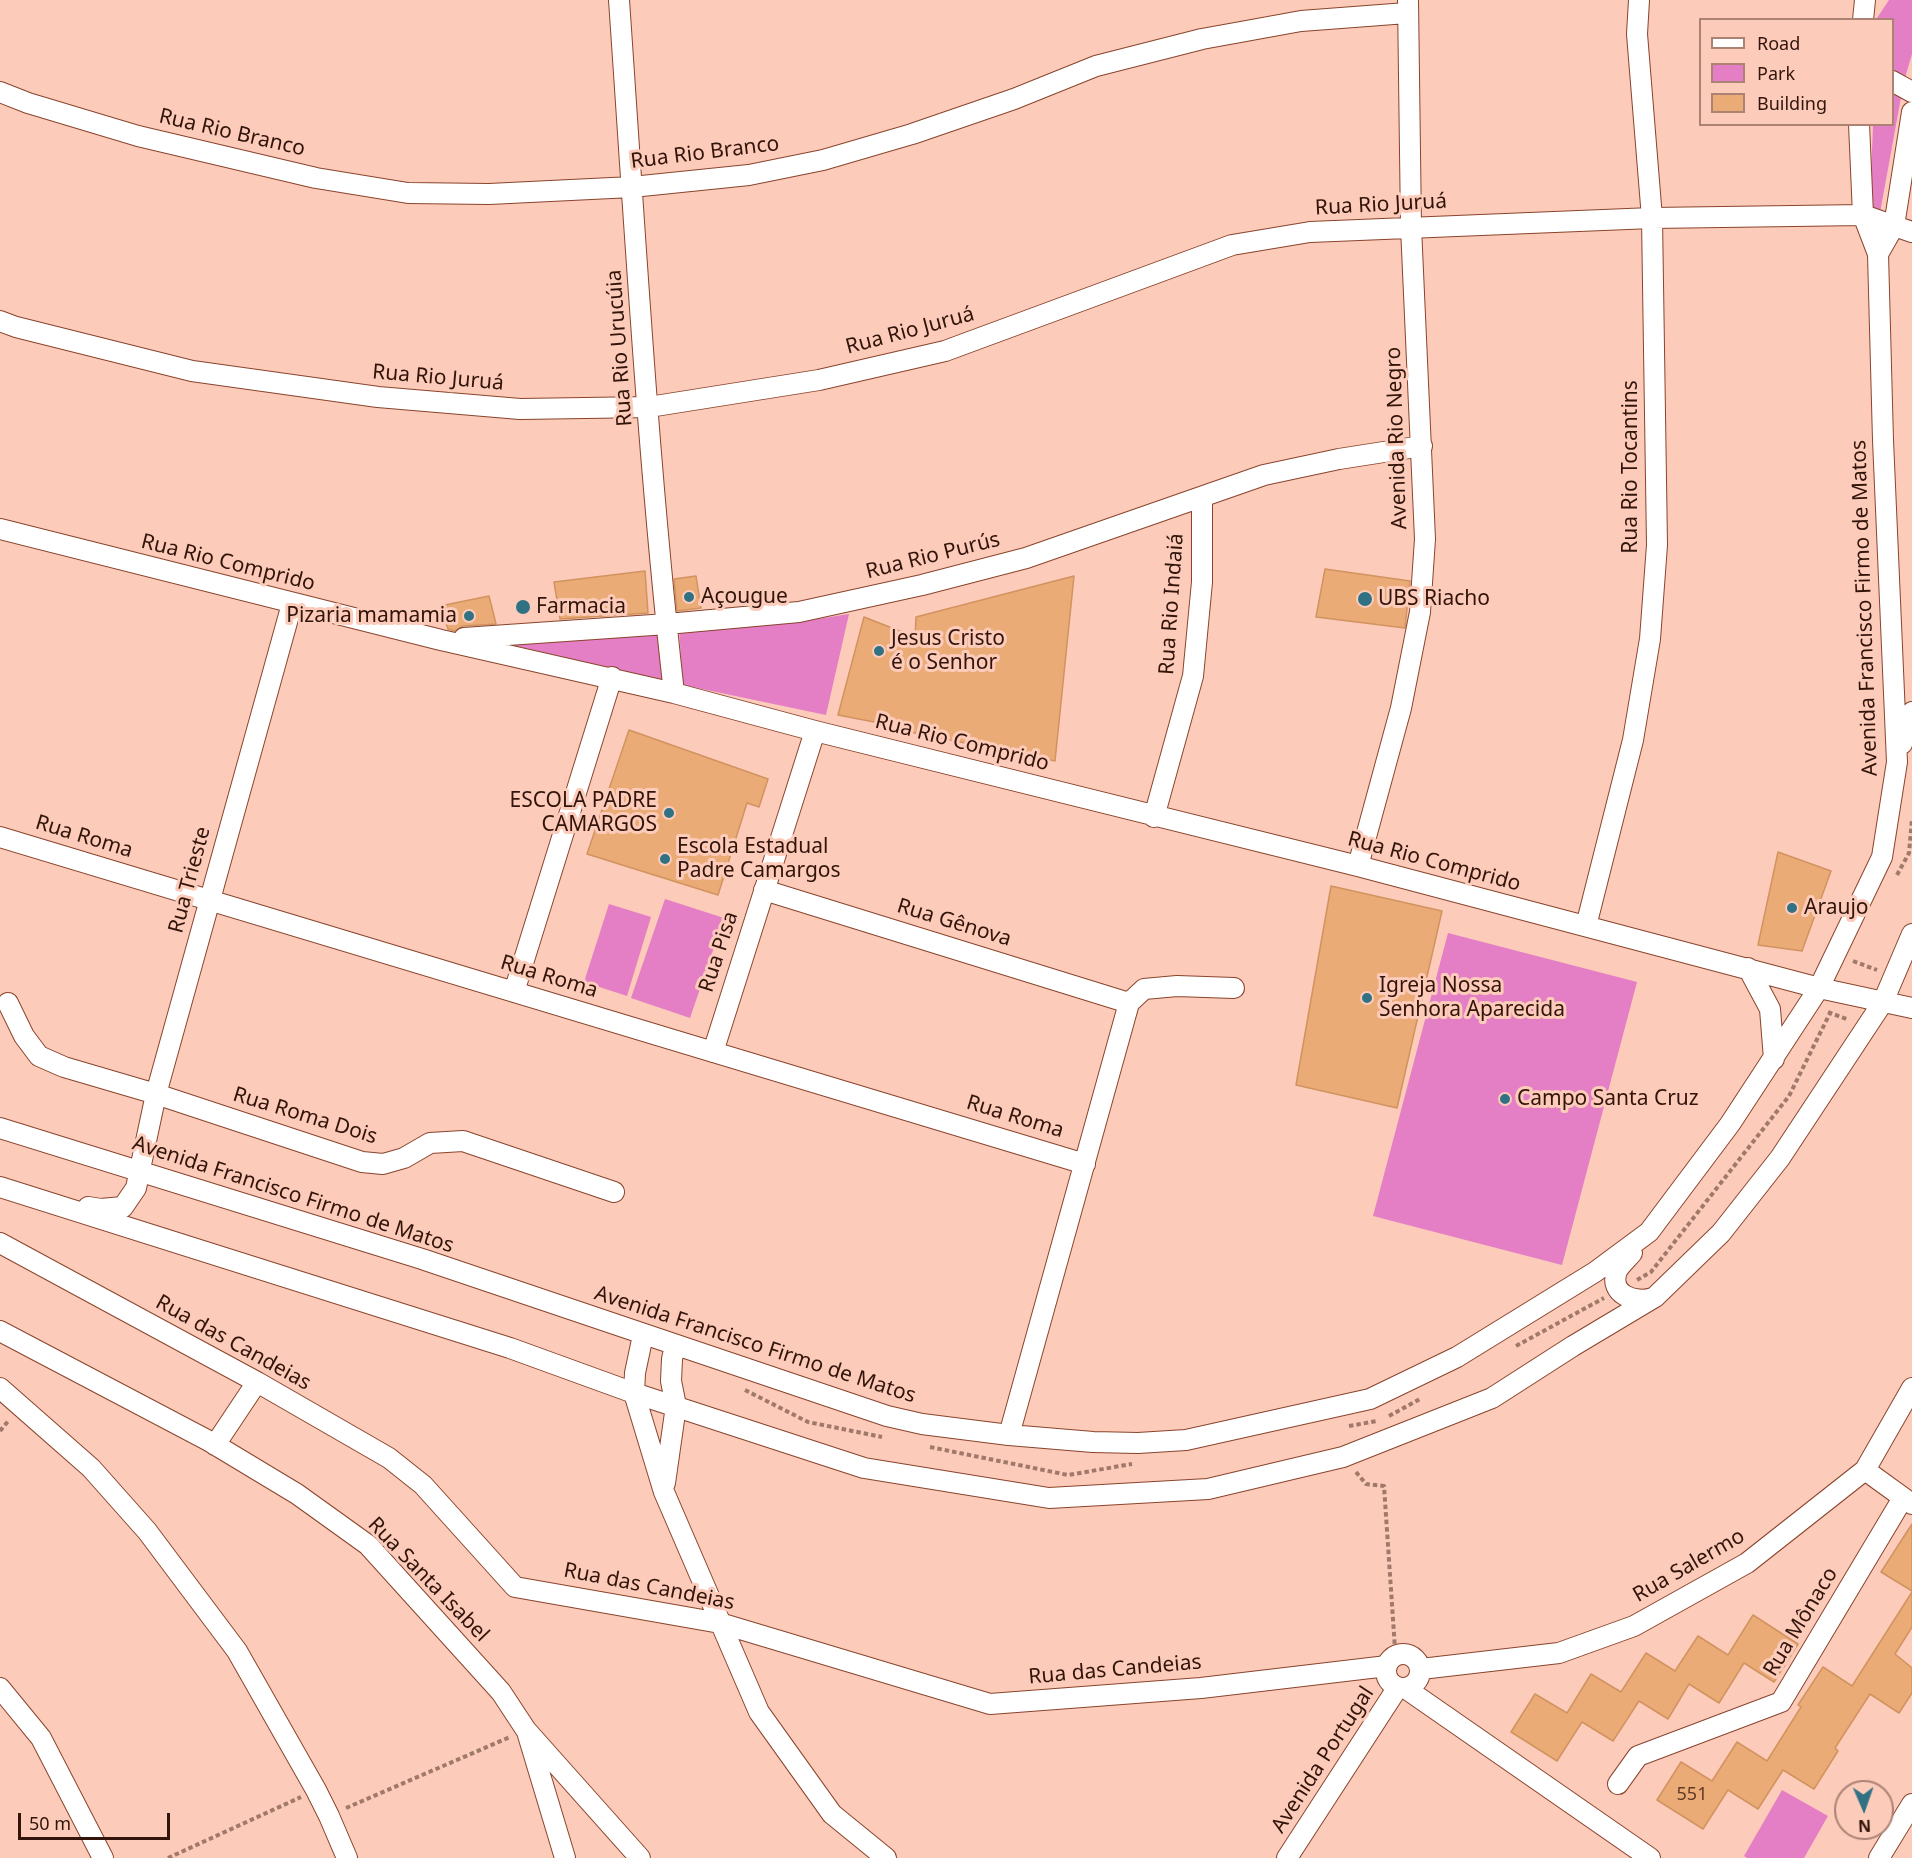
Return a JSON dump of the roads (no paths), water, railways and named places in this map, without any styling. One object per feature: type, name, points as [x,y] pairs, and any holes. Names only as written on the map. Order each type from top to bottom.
[{"type":"street","name":"Rua Rio Urucúia","points":[[619,0],[649,407],[674,693]]},
{"type":"street","name":"Rua Rio Tocantins","points":[[1586,926],[1633,740],[1650,639],[1657,545],[1652,219],[1637,34],[1639,0]]},
{"type":"street","name":"Rua Rio Branco","points":[[0,92],[28,103],[138,136],[316,178],[408,193],[489,194],[632,187],[749,175],[823,160],[912,134],[1002,103],[1096,66],[1202,39],[1301,21],[1408,6]]},
{"type":"street","name":"Avenida Rio Negro","points":[[1358,867],[1401,708],[1420,612],[1425,539],[1411,227],[1408,6]]},
{"type":"street","points":[[1894,82],[1912,92]]},
{"type":"street","points":[[1878,254],[1903,229],[1912,112]]},
{"type":"street","name":"Avenida Francisco Firmo de Matos","points":[[0,1128],[422,1259],[887,1416],[922,1424],[1009,1435],[1093,1442],[1138,1443],[1186,1440],[1370,1399],[1457,1357],[1595,1272],[1649,1232],[1730,1124],[1820,988],[1882,857],[1898,762],[1878,254],[1863,215],[1858,126]]},
{"type":"street","name":"Rua Rio Juruá","points":[[0,321],[192,371],[378,397],[520,409],[649,407],[819,380],[945,351],[1232,244],[1310,232],[1411,227],[1863,215]]},
{"type":"street","points":[[1863,215],[1903,229]]},
{"type":"street","name":"Rua Rio Purús","points":[[441,640],[799,612],[922,585],[1026,558],[1264,475],[1339,459],[1422,446]]},
{"type":"street","name":"Rua Rio Indaiá","points":[[1154,817],[1192,676],[1202,582],[1202,498]]},
{"type":"street","name":"Rua Rio Comprido","points":[[0,529],[292,604],[441,640],[612,677],[815,731],[1358,867],[1820,988],[1912,1008]]},
{"type":"street","name":"Rua Trieste","points":[[26,1195],[101,1209],[123,1207],[134,1193],[156,1094],[292,604]]},
{"type":"street","points":[[514,992],[612,677]]},
{"type":"street","points":[[1898,762],[1912,712]]},
{"type":"street","name":"Rua Pisa","points":[[712,1052],[815,731]]},
{"type":"street","name":"Rua Roma","points":[[0,837],[1085,1164]]},
{"type":"street","name":"Rua Gênova","points":[[764,890],[1129,1003]]},
{"type":"street","points":[[0,1187],[510,1347],[634,1393],[864,1467],[1049,1498],[1208,1489],[1343,1457],[1492,1398],[1573,1346],[1655,1298],[1720,1233],[1780,1158],[1883,1002],[1912,934]]},
{"type":"street","points":[[1748,968],[1770,1009],[1774,1059]]},
{"type":"street","points":[[1129,1003],[1144,989],[1177,986],[1234,988]]},
{"type":"street","name":"Rua Roma Dois","points":[[8,1003],[24,1036],[39,1056],[64,1067],[156,1094],[362,1162],[383,1164],[404,1158],[430,1143],[463,1141],[614,1192]]},
{"type":"street","name":"Rua Roma","points":[[1009,1435],[1129,1003]]},
{"type":"street","points":[[1649,1232],[1617,1271],[1615,1283],[1622,1295],[1628,1298],[1641,1300],[1655,1298]]},
{"type":"street","name":"Rua das Candeias","points":[[0,1243],[389,1458],[423,1485],[515,1587],[720,1623],[990,1704],[1201,1688],[1391,1661]]},
{"type":"street","name":"Rua Santa Isabel","points":[[0,1331],[215,1445],[297,1494],[368,1545],[501,1692],[526,1730],[640,1858]]},
{"type":"street","points":[[643,1335],[635,1373],[634,1393],[664,1492],[759,1712],[832,1814],[886,1858]]},
{"type":"street","points":[[664,1492],[676,1406],[670,1382],[675,1346]]},
{"type":"street","points":[[215,1445],[257,1383]]},
{"type":"street","points":[[0,1388],[91,1468],[147,1531],[237,1651],[316,1790],[347,1858]]},
{"type":"street","name":"Rua Salermo","points":[[1421,1669],[1559,1653],[1634,1626],[1747,1563],[1865,1470],[1912,1388]]},
{"type":"street","name":"Rua Mônaco","points":[[1618,1784],[1638,1755],[1781,1702],[1908,1501],[1865,1470]]},
{"type":"street","points":[[1402,1688],[1417,1682],[1421,1669],[1419,1663],[1409,1654],[1402,1653],[1391,1661],[1388,1679],[1650,1858]]},
{"type":"street","points":[[0,1688],[41,1738],[103,1858]]},
{"type":"street","name":"Avenida Portugal","points":[[1287,1858],[1402,1688]]},
{"type":"street","points":[[526,1730],[564,1858]]},
{"type":"street","points":[[1879,1858],[1912,1804]]},
{"type":"place","name":"Açougue","points":[[689,597]]},
{"type":"place","name":"UBS Riacho","points":[[1365,599]]},
{"type":"place","name":"Farmacia","points":[[523,607]]},
{"type":"place","name":"Pizaria mamamia","points":[[469,616]]},
{"type":"place","name":"Jesus Cristo é o Senhor","points":[[879,651]]},
{"type":"place","name":"ESCOLA PADRE CAMARGOS","points":[[669,813]]},
{"type":"place","name":"Escola Estadual Padre Camargos","points":[[665,859]]},
{"type":"place","name":"Araujo","points":[[1792,908]]},
{"type":"place","name":"Igreja Nossa Senhora Aparecida","points":[[1367,998]]},
{"type":"place","name":"Campo Santa Cruz","points":[[1505,1099]]}]
